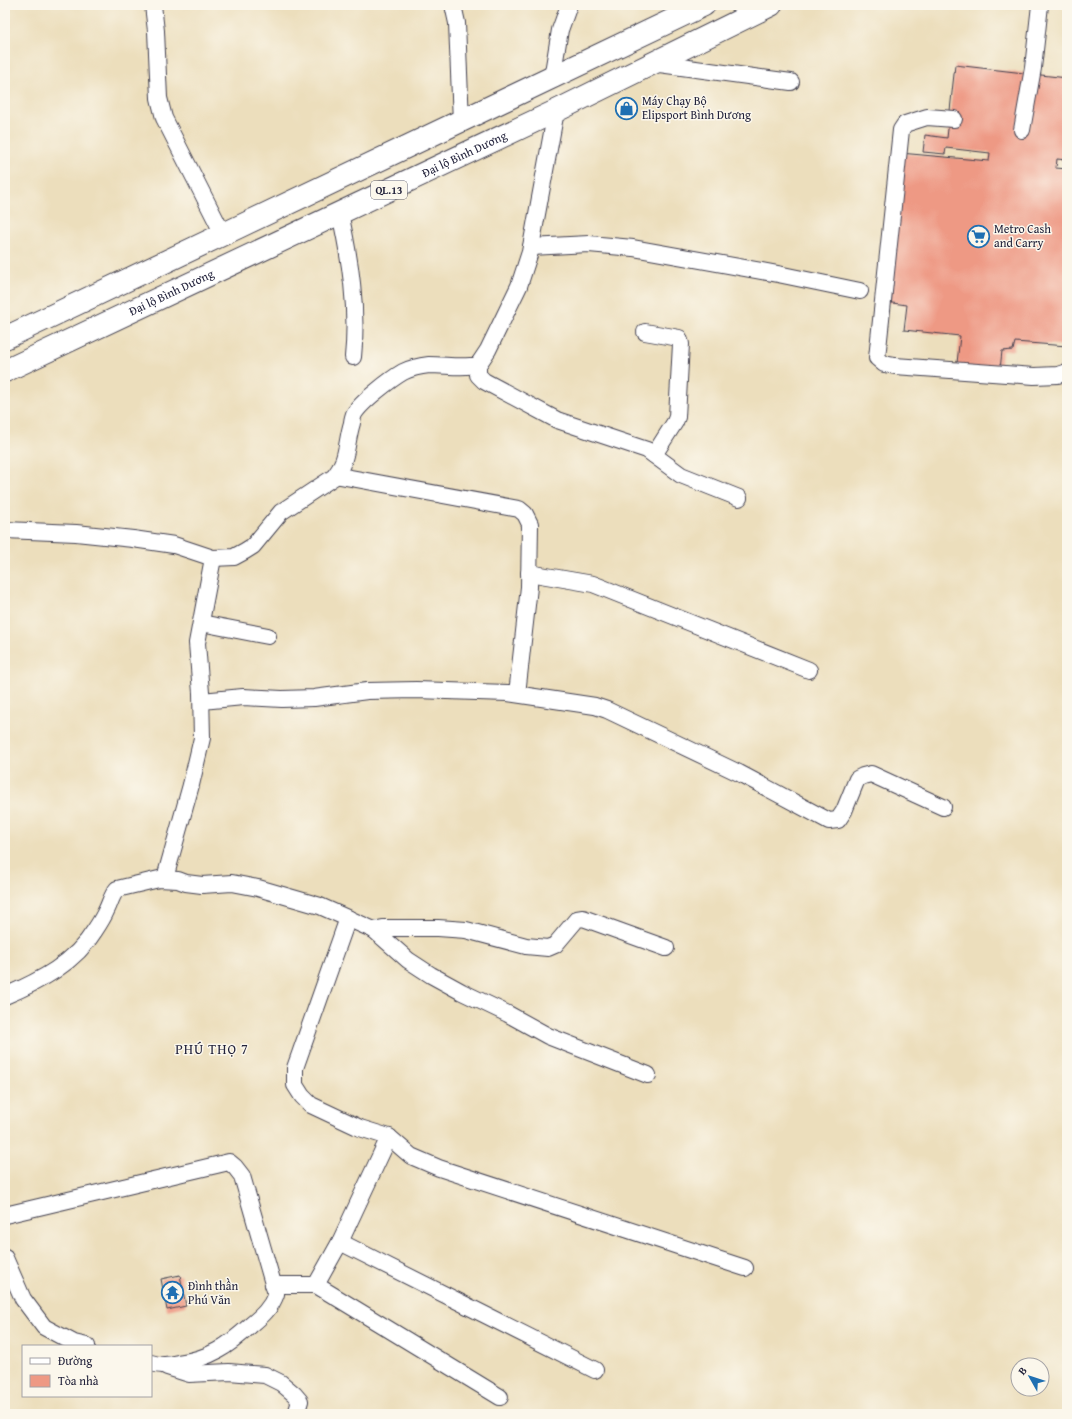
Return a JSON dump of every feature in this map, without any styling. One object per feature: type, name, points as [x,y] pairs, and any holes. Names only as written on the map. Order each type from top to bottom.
[{"type":"highway","name":"QL.13","points":[[5,338],[704,5]]},
{"type":"highway","name":"Đại lộ Bình Dương","points":[[5,371],[556,111],[771,5]]},
{"type":"street","points":[[153,5],[156,30],[159,98],[164,118],[223,234]]},
{"type":"street","points":[[453,5],[457,23],[461,122]]},
{"type":"street","points":[[552,78],[560,30],[569,5]]},
{"type":"street","points":[[1022,130],[1033,68],[1040,5]]},
{"type":"street","points":[[652,63],[791,82]]},
{"type":"street","points":[[556,111],[530,247],[519,286],[488,350],[478,365],[478,375],[484,381],[557,420],[647,450],[681,476],[739,498]]},
{"type":"street","points":[[954,119],[927,118],[905,124],[901,130],[877,358],[884,364],[895,366],[1034,376],[1058,375],[1067,372]]},
{"type":"street","points":[[340,213],[345,238],[352,294],[354,325],[353,357]]},
{"type":"street","points":[[530,247],[590,244],[633,248],[778,274],[860,291]]},
{"type":"street","points":[[645,332],[679,338],[681,344],[677,417],[654,455]]},
{"type":"street","points":[[5,530],[76,532],[174,545],[213,558],[234,557],[253,546],[280,512],[321,487],[337,474],[345,460],[354,414],[371,396],[403,372],[416,367],[429,365],[468,367],[478,365]]},
{"type":"street","points":[[337,474],[340,476],[519,509],[525,514],[530,524],[529,587],[517,694]]},
{"type":"street","points":[[165,878],[191,785],[202,738],[202,701],[197,643],[213,558]]},
{"type":"street","points":[[529,573],[593,584],[809,670]]},
{"type":"street","points":[[201,623],[268,636]]},
{"type":"street","points":[[202,701],[243,697],[282,699],[314,698],[367,691],[416,690],[517,694],[594,706],[607,710],[739,773],[830,822],[838,820],[857,779],[871,774],[943,807]]},
{"type":"street","points":[[5,996],[48,975],[83,948],[106,912],[113,894],[117,889],[165,878],[193,884],[232,883],[258,888],[320,906],[348,918],[374,930],[408,960],[431,975],[548,1036],[648,1075]]},
{"type":"street","points":[[348,918],[295,1068],[295,1085],[302,1096],[311,1105],[360,1128],[389,1137],[411,1156],[439,1168],[745,1268]]},
{"type":"street","points":[[374,930],[383,928],[438,928],[466,930],[526,946],[548,948],[555,945],[577,920],[584,918],[666,948]]},
{"type":"street","points":[[316,1285],[340,1242],[389,1137]]},
{"type":"street","points":[[5,1215],[229,1162],[235,1167],[242,1176],[276,1294],[273,1304],[243,1333],[219,1351],[196,1361],[156,1364]]},
{"type":"street","points":[[340,1242],[595,1370]]},
{"type":"street","points":[[5,1258],[23,1300],[44,1327],[74,1343],[83,1345]]},
{"type":"street","points":[[273,1285],[316,1285],[500,1397]]},
{"type":"street","points":[[156,1364],[189,1374],[229,1372],[265,1375],[281,1383],[300,1401],[296,1414]]},
{"type":"building","name":"Metro Cash and Carry","points":[[955,65],[1067,78],[1067,160],[1057,159],[1056,168],[1067,169],[1067,346],[1015,342],[1013,350],[1002,351],[999,379],[956,372],[960,336],[904,330],[907,305],[885,302],[900,153],[989,161],[990,153],[946,148],[945,154],[923,152],[925,135],[947,138]]},
{"type":"building","name":"Đình thần Phú Văn","points":[[180,1275],[186,1306],[167,1310],[161,1279]]},
{"type":"place","name":"Máy Chạy Bộ Elipsport Bình Dương","points":[[626,108]]},
{"type":"place","name":"Metro Cash and Carry","points":[[979,236]]},
{"type":"place","name":"Đình thần Phú Văn","points":[[173,1293]]},
{"type":"district","name":"PHÚ THỌ 7","points":[[212,1049]]}]
